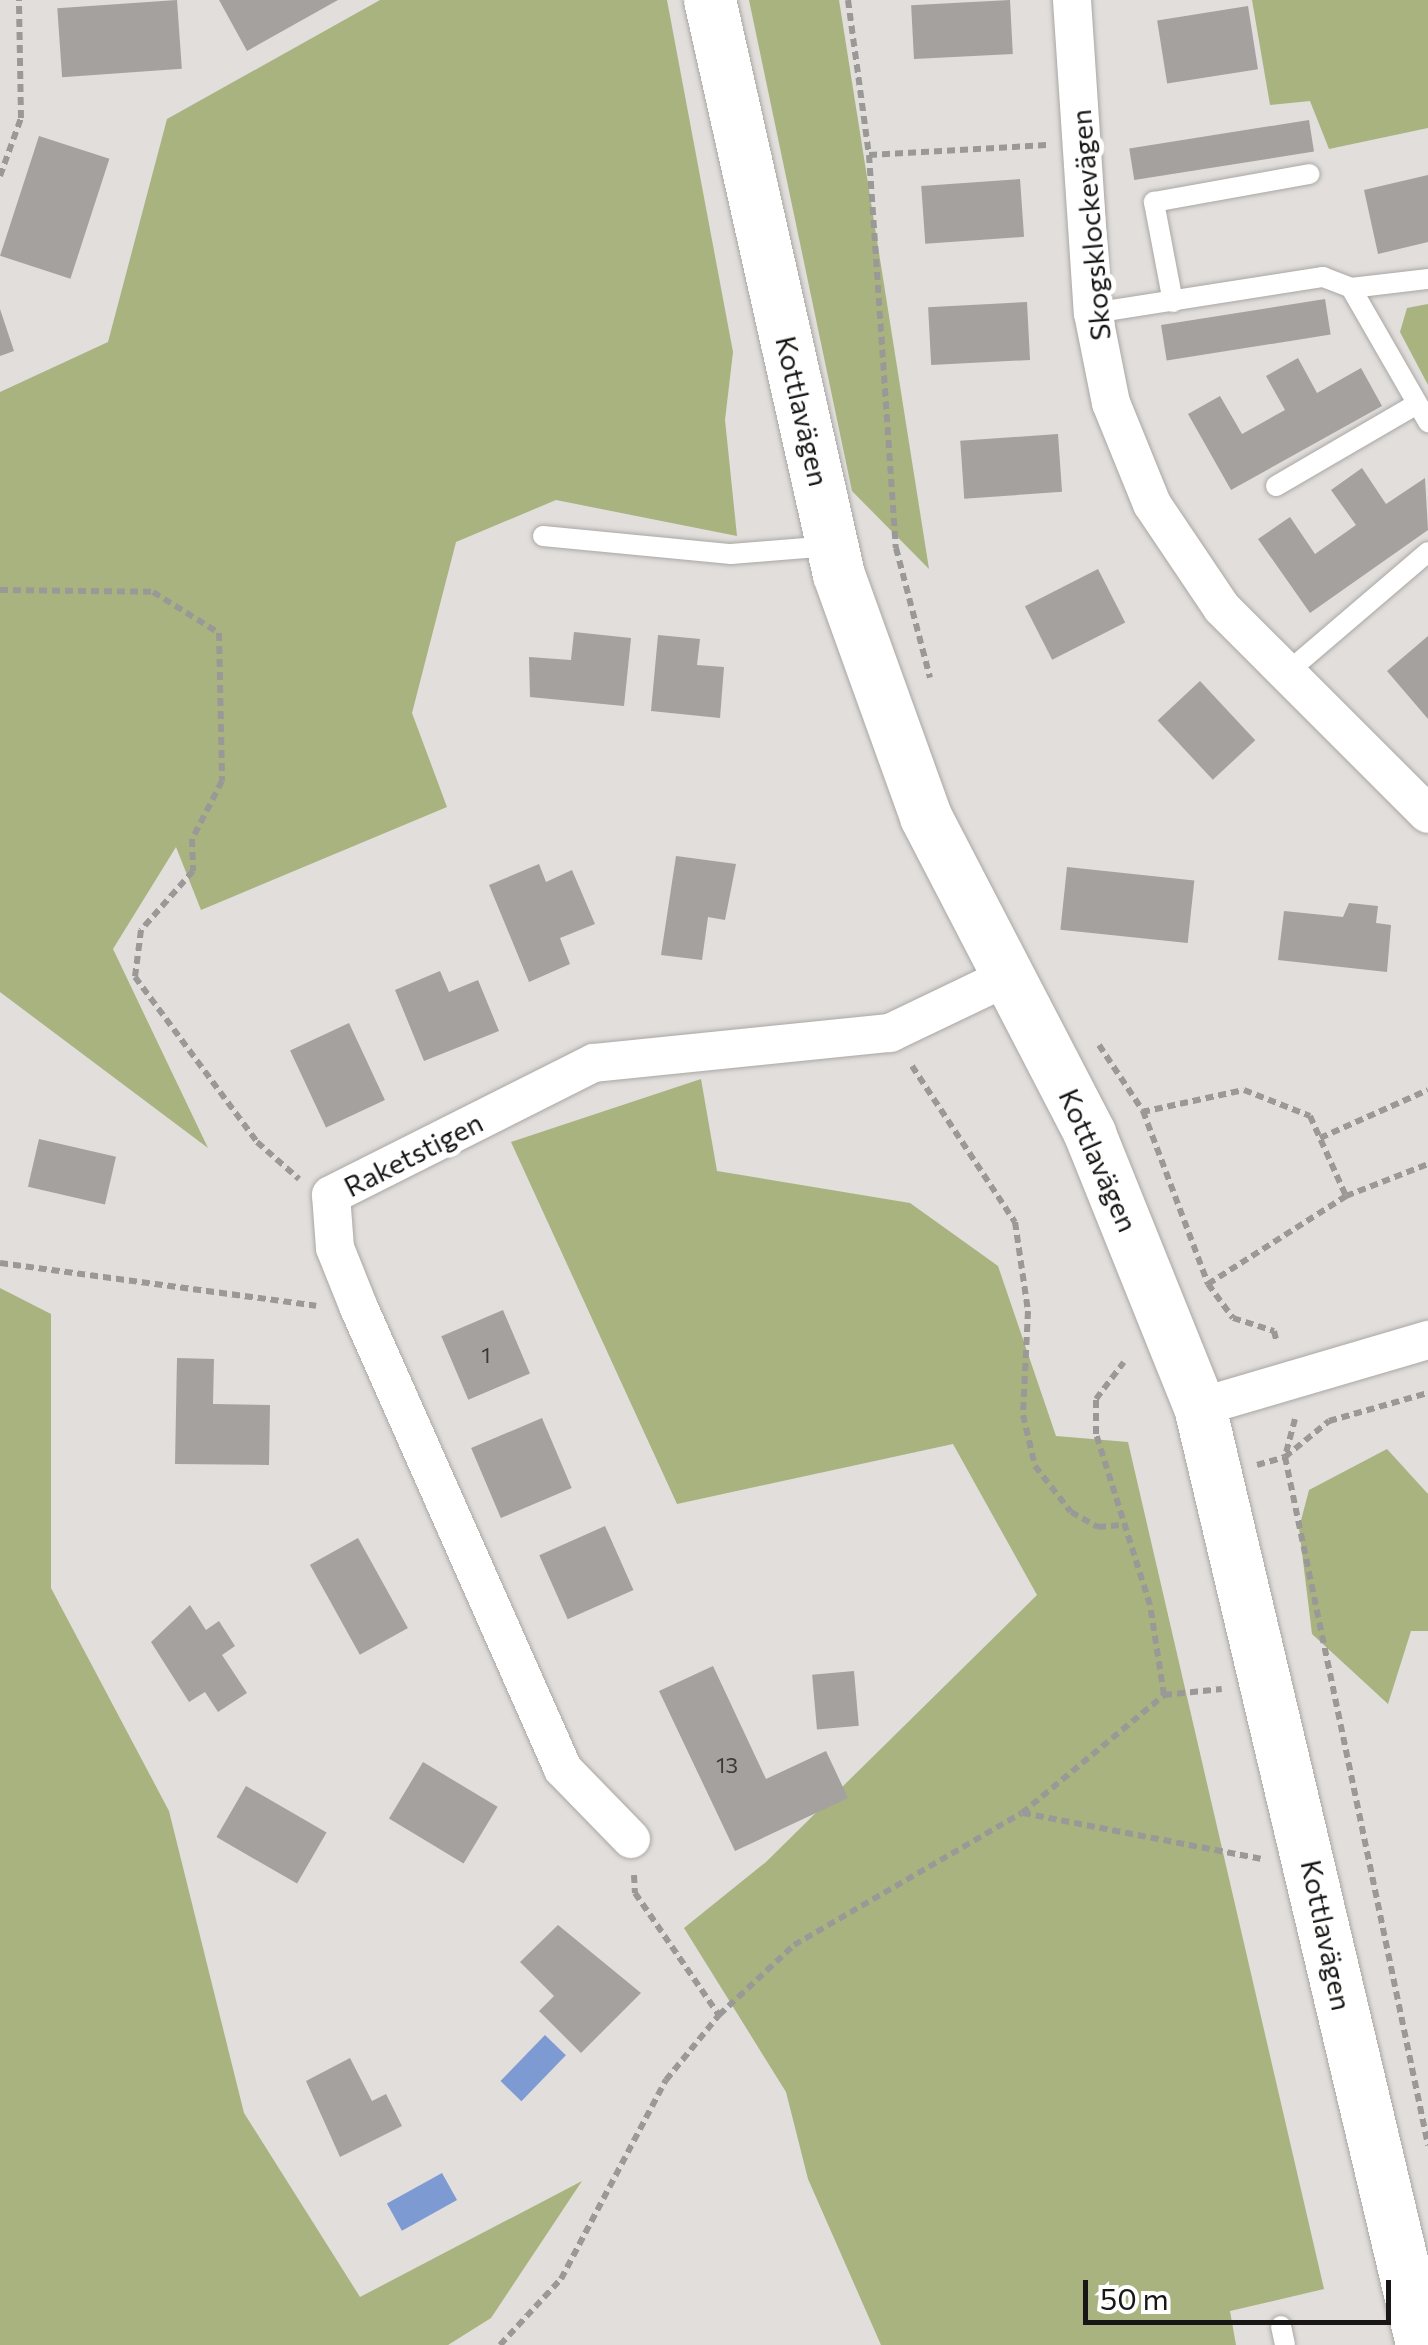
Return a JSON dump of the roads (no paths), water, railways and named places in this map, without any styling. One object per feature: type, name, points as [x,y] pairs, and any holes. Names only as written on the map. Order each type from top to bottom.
[{"type":"street","name":"Kottlavägen","points":[[710,0],[833,546],[926,817],[1090,1134],[1200,1407],[1313,1869],[1422,2345]]},
{"type":"street","name":"Skogsklockevägen","points":[[1072,0],[1093,313],[1111,403],[1152,504],[1222,608],[1284,675],[1428,814]]},
{"type":"street","name":"Raketstigen","points":[[631,1839],[563,1769],[359,1308],[335,1248],[331,1195],[594,1063],[890,1033],[1008,976]]},
{"type":"street","points":[[1200,1407],[1428,1340]]},
{"type":"lane","points":[[1173,302],[1154,202],[1309,174]]},
{"type":"lane","points":[[1093,313],[1323,276],[1351,288],[1428,279]]},
{"type":"lane","points":[[1276,486],[1423,413],[1351,288]]},
{"type":"lane","points":[[543,536],[731,554],[833,546]]},
{"type":"lane","points":[[1284,675],[1428,552]]},
{"type":"water","points":[[545,2035],[566,2055],[521,2101],[501,2081]]},
{"type":"water","points":[[442,2173],[457,2200],[402,2231],[387,2204]]}]
